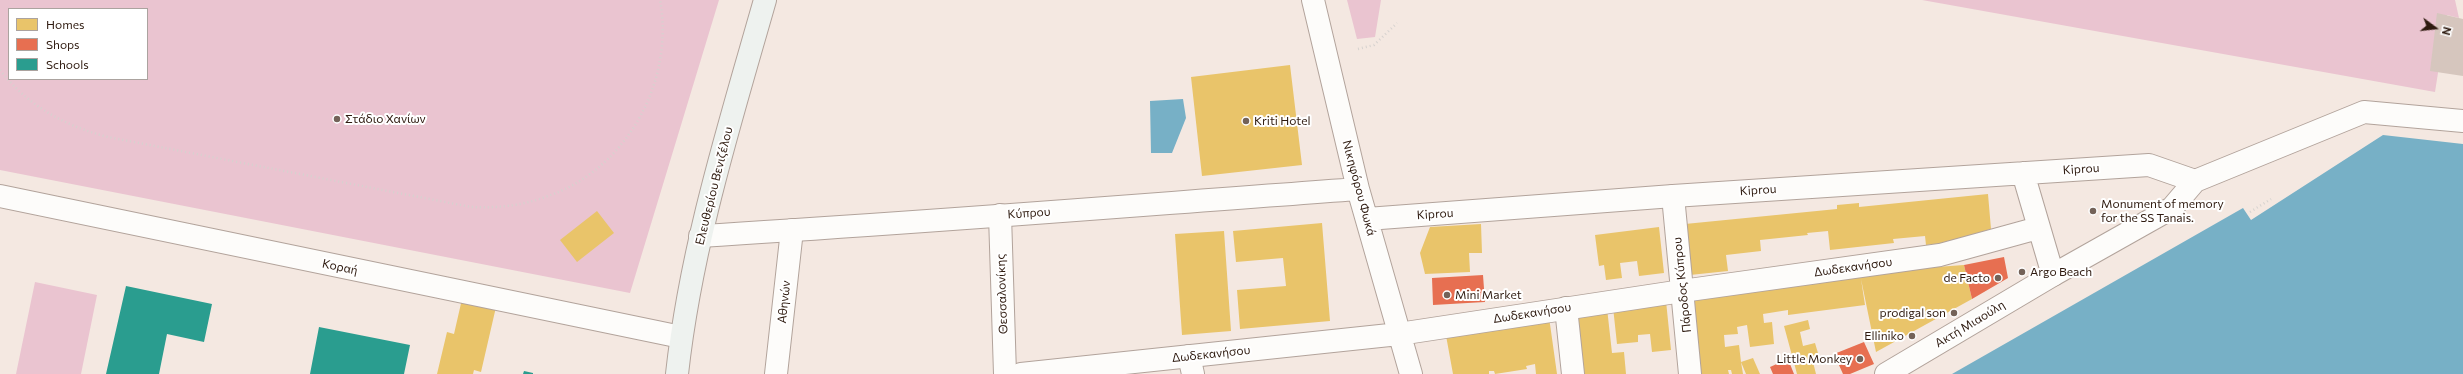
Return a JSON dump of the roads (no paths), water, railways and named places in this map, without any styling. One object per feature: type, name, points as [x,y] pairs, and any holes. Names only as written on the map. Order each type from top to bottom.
[{"type":"main road","name":"Ελευθερίου Βενιζέλου","points":[[677,374],[681,337],[700,236],[719,160],[765,0]]},
{"type":"street","name":"Νικηφόρου Φωκά","points":[[1313,0],[1358,189],[1411,374]]},
{"type":"street","points":[[2195,180],[2364,112],[2463,121]]},
{"type":"street","name":"Kiprou","points":[[1367,219],[1673,196],[2149,165],[2195,180]]},
{"type":"street","points":[[2023,173],[2053,275]]},
{"type":"street","name":"Ακτή Μιαούλη","points":[[1886,374],[2053,275],[2172,208],[2195,180]]},
{"type":"street","name":"Κύπρου","points":[[700,236],[1358,189]]},
{"type":"street","name":"Κοραή","points":[[0,196],[681,337]]},
{"type":"street","name":"Πάροδος Κύπρου","points":[[1673,196],[1690,374]]},
{"type":"street","name":"Θεσσαλονίκης","points":[[1000,215],[1005,374]]},
{"type":"street","name":"Δωδεκανήσου","points":[[1022,374],[1191,365],[1682,290],[1940,255],[2038,228]]},
{"type":"street","name":"Αθηνών","points":[[776,374],[792,230]]},
{"type":"street","points":[[1566,308],[1573,374]]},
{"type":"water","points":[[1183,99],[1186,118],[1172,153],[1151,153],[1150,101]]},
{"type":"water","points":[[2383,135],[2463,144],[2463,374],[1952,374],[2243,208],[2251,220]]},
{"type":"place","name":"Στάδιο Χανίων","points":[[337,119]]},
{"type":"place","name":"Kriti Hotel","points":[[1246,121]]},
{"type":"place","name":"Monument of memory for the SS Tanais.","points":[[2093,211]]},
{"type":"place","name":"Argo Beach","points":[[2022,272]]},
{"type":"place","name":"de Facto","points":[[1998,278]]},
{"type":"place","name":"Mini Market","points":[[1447,295]]},
{"type":"place","name":"prodigal son","points":[[1954,313]]},
{"type":"place","name":"Elliniko","points":[[1912,336]]},
{"type":"place","name":"Little Monkey","points":[[1860,359]]}]
